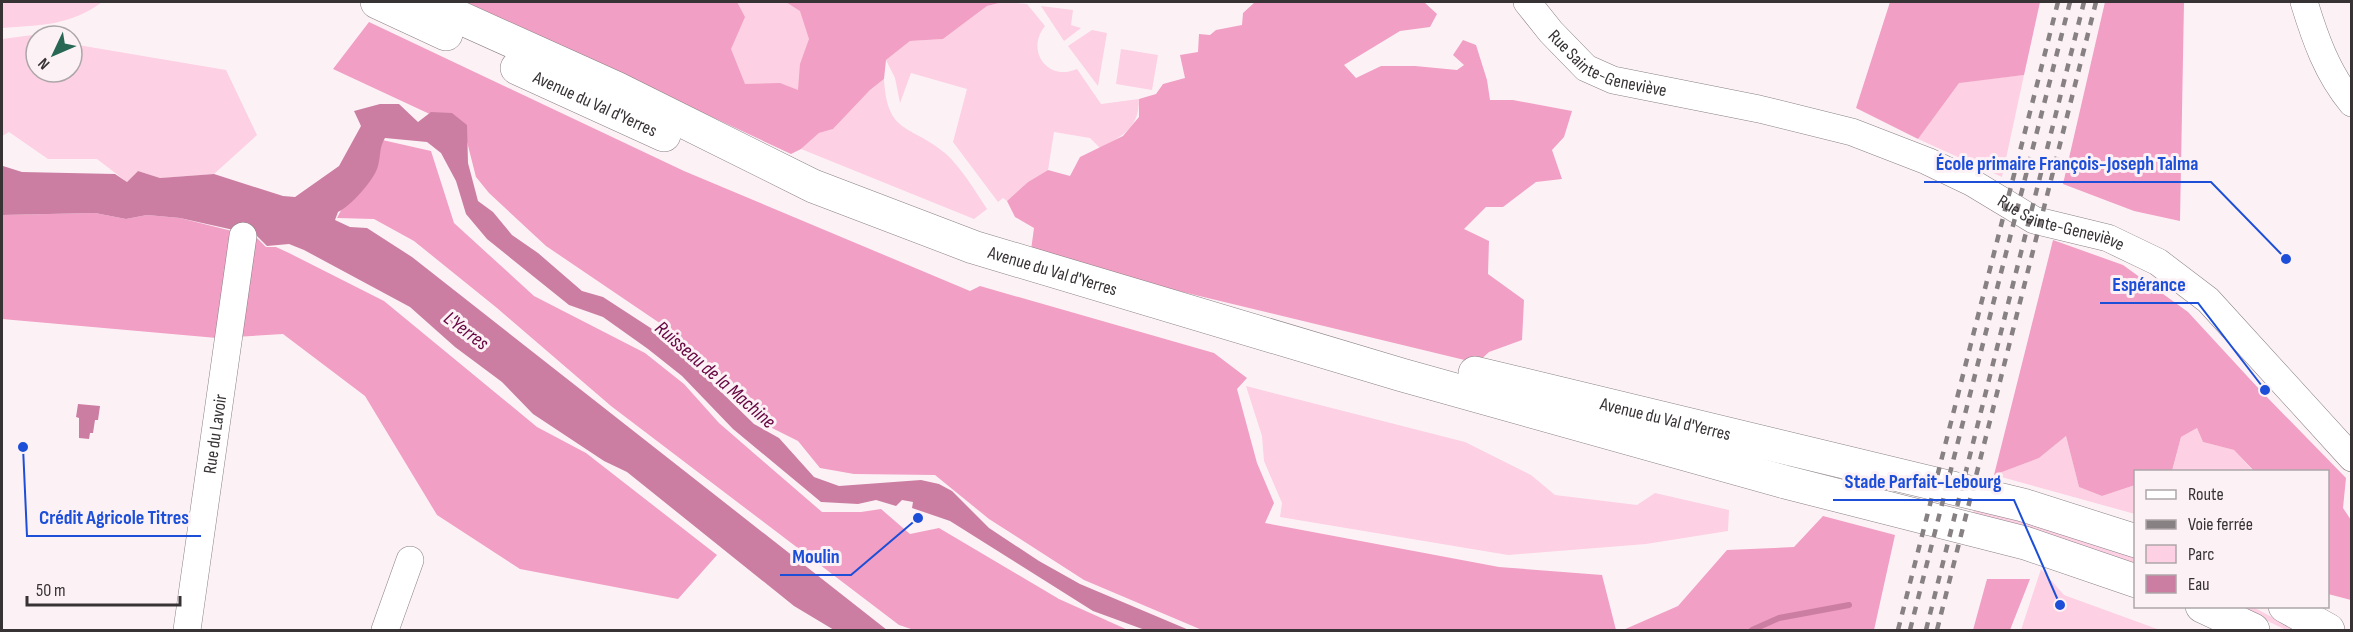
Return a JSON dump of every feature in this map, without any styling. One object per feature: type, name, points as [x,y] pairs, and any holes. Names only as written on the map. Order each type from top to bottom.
[{"type":"main road","name":"Avenue du Val d'Yerres","points":[[425,2],[615,88],[813,186]]},
{"type":"main road","name":"Avenue du Val d'Yerres","points":[[380,3],[602,108],[726,162],[813,186],[973,247],[1402,375],[1785,482],[2025,543],[2084,561],[2134,580]]},
{"type":"main road","name":"Avenue du Val d'Yerres","points":[[1192,312],[1266,324],[1817,454],[2023,505],[2134,540]]},
{"type":"main road","points":[[2206,608],[2253,630]]},
{"type":"main road","points":[[2290,608],[2333,627]]},
{"type":"street","name":"Rue Sainte-Geneviève","points":[[1527,2],[1551,33],[1586,68],[1612,80],[1759,109],[1867,137],[1971,182],[2034,220],[2108,238],[2158,262],[2208,300],[2351,454]]},
{"type":"street","points":[[2304,2],[2317,44],[2340,89],[2352,103]]},
{"type":"street","name":"Rue du Lavoir","points":[[187,630],[243,236]]},
{"type":"street","points":[[385,630],[410,560]]},
{"type":"green space","points":[[2,2],[102,2],[66,20],[2,28]]},
{"type":"green space","points":[[708,2],[818,2],[806,96],[699,80]]},
{"type":"green space","points":[[1003,2],[1027,4],[1045,26],[1037,45],[1043,62],[1049,68],[1066,72],[1077,69],[1101,104],[1139,99],[1133,124],[1123,134],[1100,148],[1090,138],[1054,132],[1048,170],[1028,182],[1007,201],[1003,198],[998,202],[953,142],[967,89],[911,73],[900,103],[895,78],[886,60],[910,41],[943,39],[987,6]]},
{"type":"green space","points":[[1041,6],[1073,10],[1071,25],[1081,28],[1064,41]]},
{"type":"green space","points":[[1092,30],[1107,33],[1098,86],[1068,46]]},
{"type":"green space","points":[[24,36],[24,84],[84,84],[84,46],[226,70],[257,135],[214,174],[160,178],[138,171],[127,182],[97,159],[48,159],[9,132],[2,136],[2,39]]},
{"type":"green space","points":[[1121,49],[1158,55],[1152,90],[1116,84]]},
{"type":"green space","points":[[2024,75],[2002,177],[1918,139],[1959,82]]},
{"type":"green space","points":[[884,79],[886,97],[895,119],[945,153],[957,165],[987,209],[974,219],[801,149],[819,133],[833,129],[870,90]]},
{"type":"green space","points":[[1246,386],[1465,442],[1531,475],[1555,495],[1637,505],[1655,493],[1729,510],[1728,531],[1646,544],[1508,555],[1280,517],[1282,503],[1264,461],[1262,436]]},
{"type":"green space","points":[[2197,428],[2203,442],[2234,450],[2252,470],[2173,470],[2181,437]]},
{"type":"green space","points":[[2066,436],[2079,487],[2102,496],[2134,485],[2134,514],[1994,475],[2039,458]]},
{"type":"green space","points":[[1976,503],[2134,554],[2134,568],[1971,522]]},
{"type":"green space","points":[[2041,569],[2064,595],[2160,630],[2021,630]]},
{"type":"green space","points":[[2241,608],[2255,608],[2296,630],[2286,630]]},
{"type":"shaded area","points":[[466,2],[737,2],[745,17],[731,49],[745,84],[780,83],[798,90],[800,64],[809,39],[800,11],[786,2],[1003,2],[987,6],[943,39],[910,41],[886,60],[884,79],[870,90],[833,129],[819,133],[801,149],[791,154]]},
{"type":"shaded area","points":[[1255,2],[1424,2],[1437,14],[1430,27],[1400,31],[1344,65],[1356,78],[1381,66],[1457,70],[1464,65],[1453,55],[1463,40],[1476,45],[1487,80],[1490,100],[1513,100],[1572,111],[1564,137],[1552,150],[1562,179],[1536,182],[1503,207],[1486,207],[1464,229],[1489,241],[1488,274],[1524,300],[1522,340],[1489,352],[1477,363],[1108,274],[1031,250],[1034,228],[1015,217],[1007,201],[1028,182],[1048,170],[1070,176],[1080,157],[1123,136],[1139,117],[1139,99],[1156,94],[1163,84],[1185,78],[1180,55],[1198,52],[1199,34],[1210,35],[1216,30],[1242,25],[1243,13]]},
{"type":"shaded area","points":[[1890,2],[2040,2],[2024,75],[1959,83],[1918,139],[1856,108]]},
{"type":"shaded area","points":[[2105,2],[2184,2],[2180,221],[2134,211],[2063,184]]},
{"type":"shaded area","points":[[369,22],[684,171],[970,291],[980,286],[1214,353],[1247,378],[1237,389],[1257,463],[1274,503],[1265,523],[1499,567],[1602,575],[1616,630],[1202,630],[1084,580],[989,519],[935,475],[854,474],[820,468],[798,441],[764,424],[741,396],[667,328],[546,246],[489,193],[476,177],[464,130],[333,69]]},
{"type":"shaded area","points":[[378,139],[431,151],[454,223],[534,296],[645,353],[684,384],[719,423],[822,512],[861,512],[881,509],[910,534],[939,528],[1059,599],[1128,630],[914,630],[899,625],[611,406],[497,308],[414,241],[374,219],[337,218]]},
{"type":"shaded area","points":[[95,213],[126,219],[147,215],[180,218],[256,237],[266,247],[276,247],[384,301],[537,427],[586,453],[717,555],[678,599],[520,569],[437,515],[365,396],[283,334],[217,338],[2,319],[2,215]]},
{"type":"shaded area","points":[[2053,240],[2123,265],[2188,312],[2346,478],[2343,508],[2351,520],[2351,600],[2329,594],[2329,470],[2253,470],[2234,450],[2203,442],[2197,428],[2181,437],[2172,470],[2134,470],[2134,485],[2102,496],[2079,487],[2066,436],[2039,458],[1994,475]]},
{"type":"shaded area","points":[[1823,516],[1895,535],[1874,630],[1623,630],[1678,606],[1727,550],[1794,547]]},
{"type":"shaded area","points":[[1987,579],[2030,579],[2010,630],[1973,630]]},
{"type":"water","name":"L'Yerres","points":[[380,104],[399,104],[418,122],[431,112],[452,113],[467,125],[468,163],[478,201],[493,212],[512,235],[538,253],[582,291],[603,297],[666,338],[754,424],[779,438],[814,477],[839,486],[921,480],[939,484],[952,491],[989,528],[1039,561],[1080,584],[1189,630],[1145,630],[1093,611],[950,521],[912,508],[913,502],[902,500],[896,506],[876,500],[858,504],[821,502],[733,429],[682,376],[648,349],[603,317],[569,305],[487,239],[466,214],[456,181],[441,153],[427,142],[385,138],[376,172],[355,199],[338,212],[335,220],[350,227],[367,228],[412,257],[887,630],[834,630],[794,606],[627,472],[604,461],[533,414],[502,382],[455,347],[410,307],[304,250],[289,244],[267,246],[256,235],[180,218],[147,215],[126,219],[95,213],[2,215],[3,166],[22,172],[115,174],[127,182],[138,171],[160,178],[214,174],[283,196],[295,197],[339,166],[361,126],[354,111]]},
{"type":"water","points":[[78,404],[100,406],[98,420],[95,420],[93,433],[90,433],[89,439],[79,438],[79,418],[76,417]]},
{"type":"waterway","name":"Ruisseau de la Machine","points":[[1752,630],[1779,618],[1849,605]]},
{"type":"railway","points":[[1898,630],[2058,2]]},
{"type":"railway","points":[[1910,630],[2070,2]]},
{"type":"railway","points":[[1926,630],[2084,2]]},
{"type":"railway","points":[[1937,630],[2096,2]]},
{"type":"place","name":"École primaire François-Joseph Talma","points":[[2286,259]]},
{"type":"place","name":"Espérance","points":[[2265,390]]},
{"type":"place","name":"Crédit Agricole Titres","points":[[23,447]]},
{"type":"place","name":"Moulin","points":[[918,518]]},
{"type":"place","name":"Stade Parfait-Lebourg","points":[[2060,605]]}]
